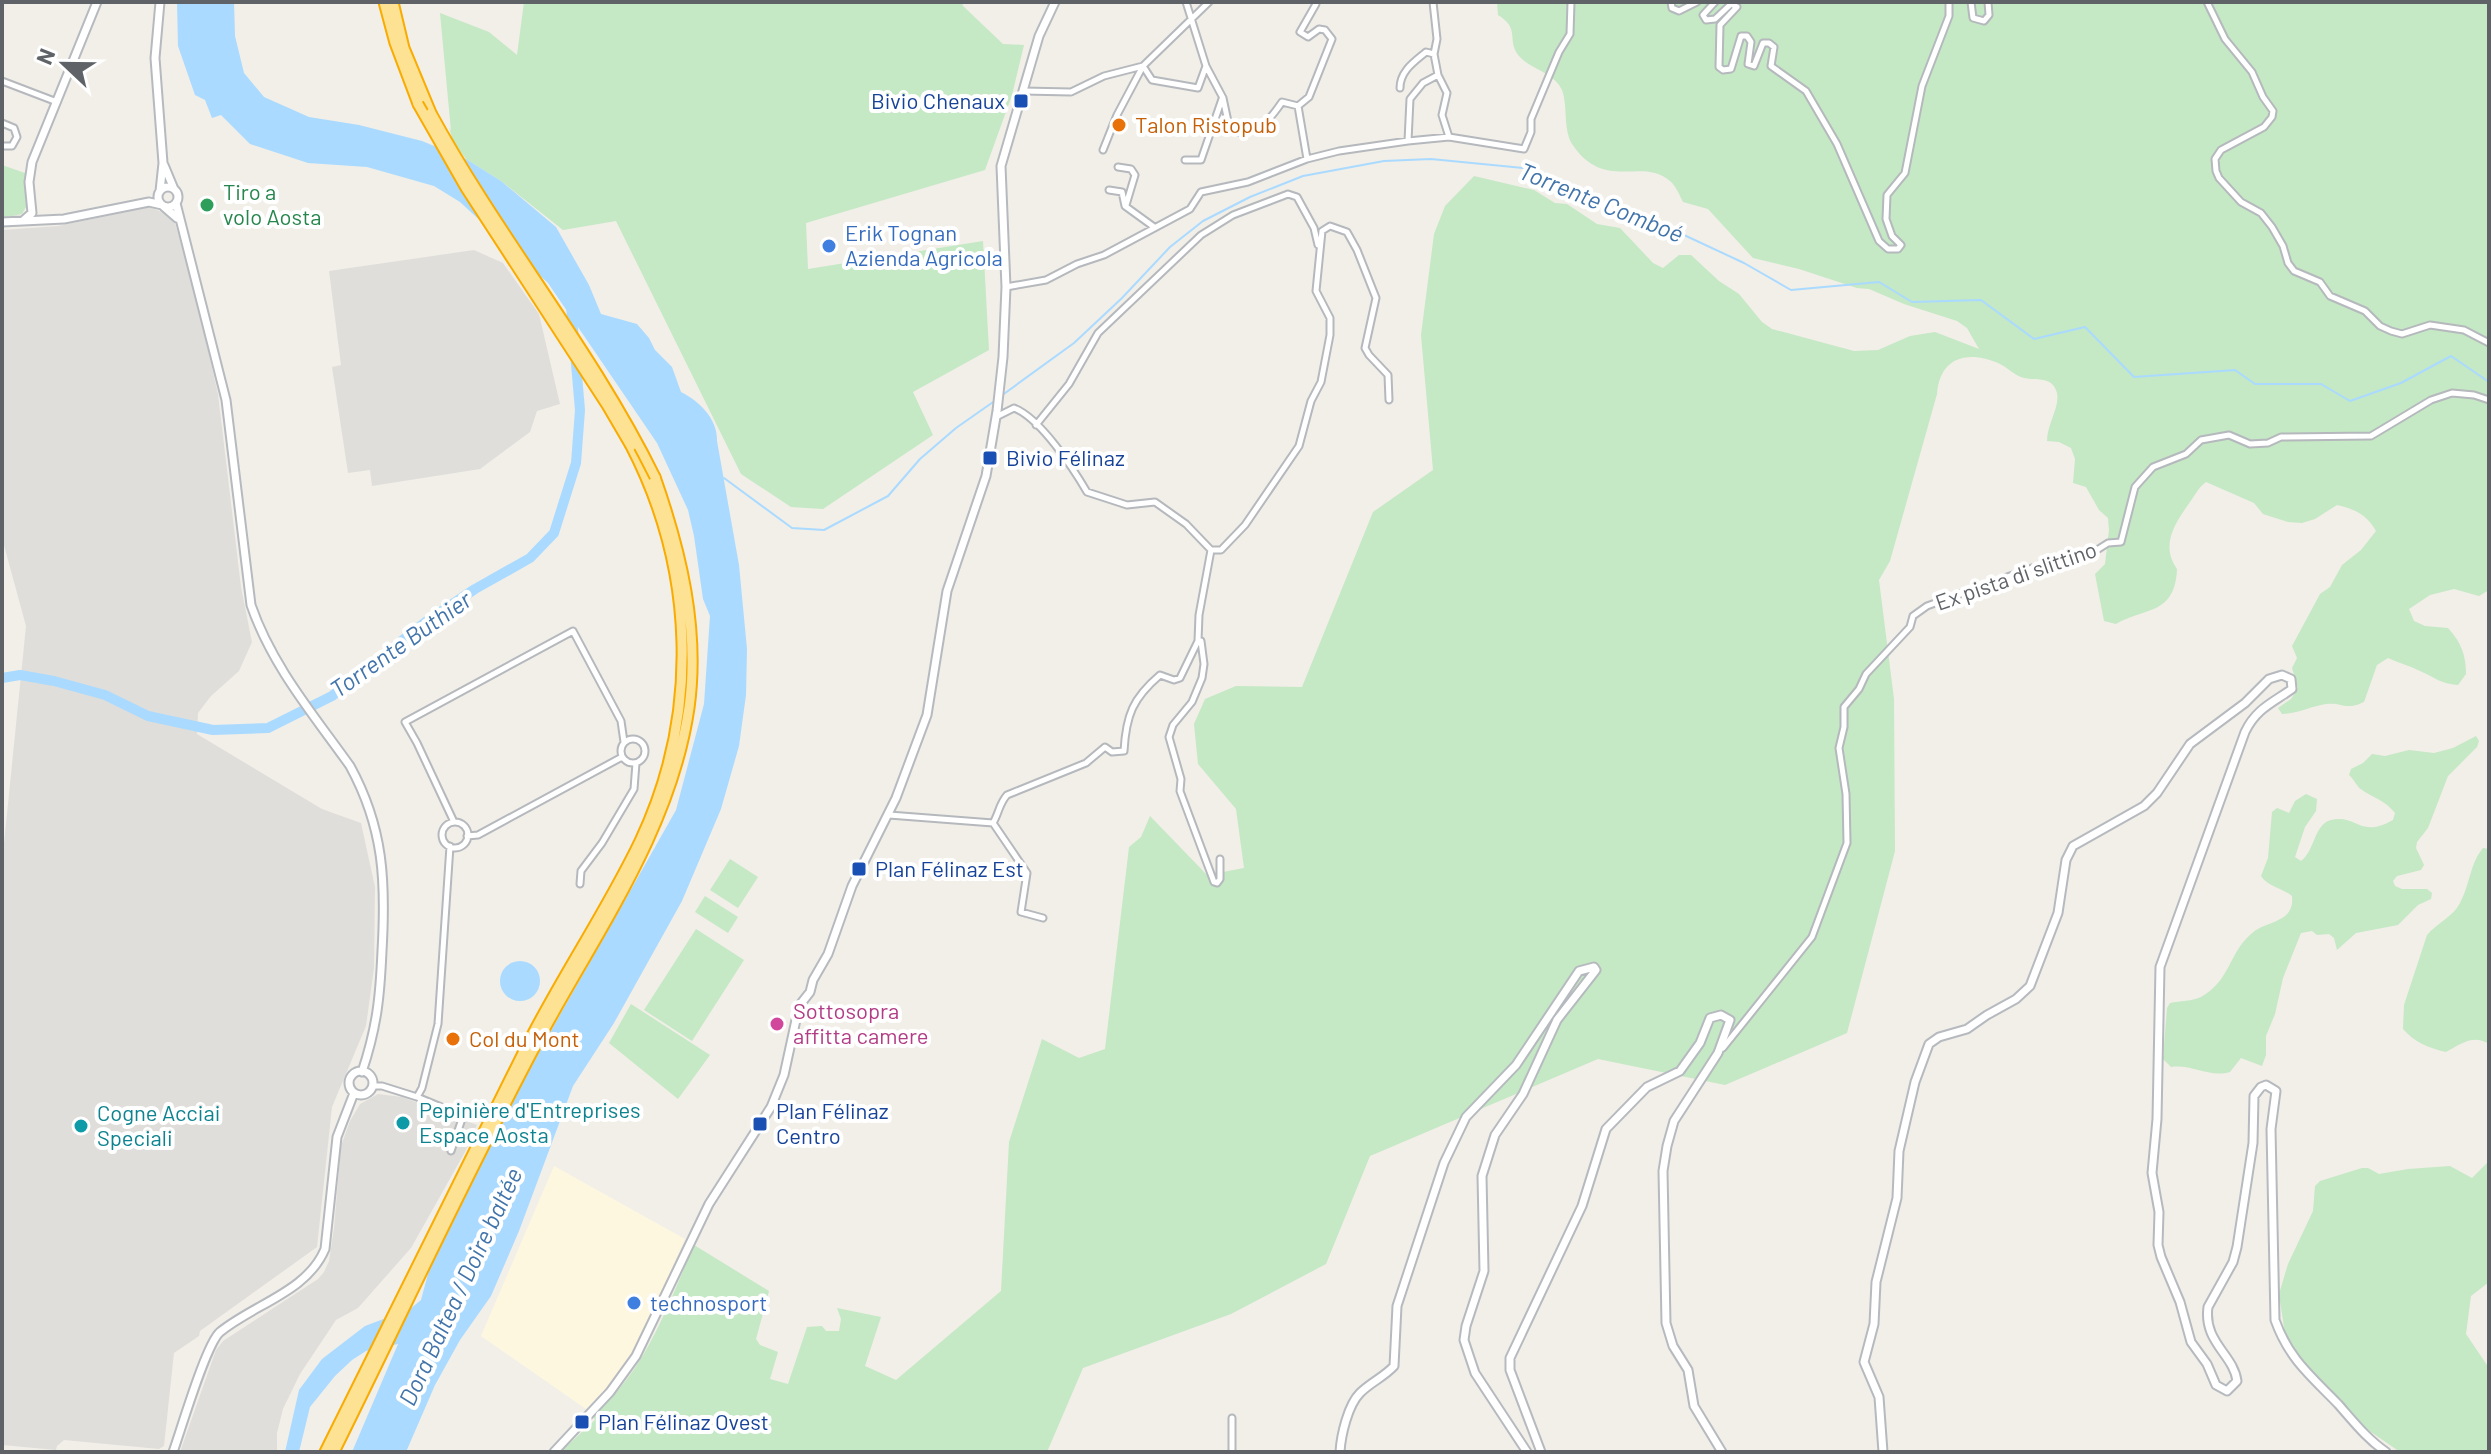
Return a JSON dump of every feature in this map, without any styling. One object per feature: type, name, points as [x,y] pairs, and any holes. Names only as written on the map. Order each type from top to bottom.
[{"type":"highway","points":[[325,1452],[529,1041],[628,864],[657,802],[668,767],[683,685],[682,622],[664,528],[642,468],[607,405],[458,176],[418,104],[395,43],[384,2]]},
{"type":"highway","points":[[334,1452],[537,1043],[641,858],[676,770],[691,690],[691,622],[677,546],[655,477],[629,424],[472,183],[431,113],[404,48],[393,2]]},
{"type":"street","points":[[24,220],[32,213],[29,182],[32,162],[97,2]]},
{"type":"street","points":[[160,2],[155,80],[163,163],[160,193],[162,205],[178,219]]},
{"type":"street","points":[[554,1452],[610,1392],[636,1356],[709,1204],[771,1107],[784,1075],[799,1006],[810,992],[813,980],[828,954],[852,886],[889,815],[927,715],[947,591],[980,500],[997,414],[1006,287],[1001,166],[1039,36],[1055,2]]},
{"type":"street","points":[[1186,2],[1206,66],[1223,98],[1230,131],[1241,134],[1259,129],[1282,102],[1298,106]]},
{"type":"street","points":[[1103,150],[1117,115],[1143,66],[1209,2]]},
{"type":"street","points":[[1433,2],[1437,39],[1434,54],[1438,75],[1447,93],[1442,115],[1449,137]]},
{"type":"street","points":[[1006,287],[1046,280],[1077,264],[1104,255],[1190,209],[1201,192],[1248,182],[1307,159],[1339,151],[1449,137],[1524,149],[1531,132],[1531,119],[1559,52],[1570,34],[1571,2]]},
{"type":"street","points":[[1671,2],[1672,8],[1679,11],[1697,2]]},
{"type":"street","points":[[1715,2],[1703,15],[1706,20],[1715,19],[1731,4],[1737,7],[1720,25],[1719,67],[1731,69],[1741,36],[1747,36],[1751,42],[1748,64],[1754,66],[1763,43],[1774,47],[1771,66],[1806,91],[1837,144],[1879,241],[1888,249],[1898,249],[1901,245],[1892,236],[1886,219],[1887,195],[1905,173],[1922,86],[1949,16],[1949,2]]},
{"type":"street","points":[[1971,2],[1973,18],[1984,21],[1989,15],[1988,2]]},
{"type":"street","points":[[2207,2],[2225,39],[2252,72],[2273,111],[2264,127],[2221,150],[2215,159],[2216,171],[2241,202],[2267,220],[2294,271],[2320,282],[2330,296],[2365,311],[2380,326],[2391,331],[2414,333],[2430,325],[2464,330],[2489,343]]},
{"type":"street","points":[[1298,106],[1309,97],[1332,39],[1325,30],[1319,29],[1308,37],[1300,32],[1316,4]]},
{"type":"street","points":[[1400,88],[1400,77],[1408,67],[1426,52],[1434,54]]},
{"type":"street","points":[[1023,91],[1071,92],[1104,76],[1143,66]]},
{"type":"street","points":[[1143,66],[1152,80],[1198,88],[1206,66]]},
{"type":"street","points":[[1408,141],[1410,99],[1423,83],[1438,75]]},
{"type":"street","points":[[2,81],[57,102]]},
{"type":"street","points":[[1185,160],[1201,160],[1223,98]]},
{"type":"street","points":[[1298,106],[1307,159]]},
{"type":"street","points":[[2,123],[14,128],[17,134],[12,146],[2,146]]},
{"type":"street","points":[[163,163],[178,198],[178,219],[215,349],[226,400],[251,605],[276,665],[359,782],[381,852],[385,897],[379,1010],[375,1035],[362,1072]]},
{"type":"street","points":[[1118,167],[1131,169],[1135,175],[1125,206]]},
{"type":"street","points":[[143,203],[165,187],[174,189]]},
{"type":"street","points":[[1109,190],[1122,192],[1125,206],[1154,227]]},
{"type":"street","points":[[1036,425],[1069,384],[1098,333],[1201,235],[1233,215],[1288,194],[1297,197],[1314,228],[1319,246]]},
{"type":"street","points":[[5,222],[64,219],[143,203],[170,207],[176,203]]},
{"type":"street","points":[[32,205],[49,219]]},
{"type":"street","points":[[5,222],[23,216],[32,205]]},
{"type":"street","points":[[997,414],[1014,408],[1026,414],[1075,472],[1087,492],[1127,505],[1155,502],[1186,524],[1211,550],[1221,550],[1245,525],[1299,446],[1311,401],[1321,382],[1330,318],[1316,291],[1322,231],[1330,226],[1347,232],[1376,298],[1365,348],[1388,375],[1389,400]]},
{"type":"street","name":"Ex pista di slittino","points":[[1698,1084],[1732,1034],[1812,937],[1847,843],[1846,794],[1839,748],[1844,727],[1844,707],[1859,689],[1866,674],[1910,627],[1913,616],[1958,593],[2046,563],[2089,555],[2108,543],[2121,542],[2135,487],[2153,467],[2186,454],[2201,440],[2229,435],[2250,444],[2268,443],[2281,437],[2371,436],[2431,400],[2452,393],[2489,400]]},
{"type":"street","points":[[993,823],[1007,795],[1086,763],[1105,747],[1112,752],[1124,751],[1126,727],[1140,692],[1160,675],[1174,680],[1180,678],[1198,641],[1199,615],[1211,550]]},
{"type":"street","points":[[454,822],[405,722],[573,631],[621,721],[624,742]]},
{"type":"street","points":[[1198,641],[1201,641],[1204,664],[1202,678],[1192,702],[1173,725],[1169,737],[1181,779],[1180,791],[1185,808],[1217,883],[1220,879],[1220,859]]},
{"type":"street","points":[[1883,1452],[1879,1397],[1864,1362],[1874,1324],[1881,1257],[1897,1198],[1899,1151],[1925,1049],[1938,1037],[1967,1029],[2022,996],[2035,976],[2051,936],[2061,901],[2066,860],[2073,846],[2144,806],[2157,793],[2190,744],[2245,703],[2269,679],[2282,675],[2291,679],[2292,689],[2262,708],[2249,724],[2160,967],[2158,1095],[2152,1173],[2159,1212],[2158,1245],[2180,1302],[2191,1342],[2207,1364],[2216,1385],[2227,1391],[2237,1381],[2236,1373],[2218,1348],[2207,1315],[2211,1298],[2233,1262],[2237,1247],[2253,1143],[2254,1096],[2261,1087],[2272,1088],[2276,1091],[2271,1129],[2270,1187],[2275,1320],[2296,1361],[2386,1452]]},
{"type":"street","points":[[580,884],[581,871],[634,789],[636,763],[645,754],[644,745],[632,738],[624,742],[620,749],[628,763],[636,763]]},
{"type":"street","points":[[467,836],[478,835],[622,757]]},
{"type":"street","points":[[889,815],[993,823]]},
{"type":"street","points":[[454,822],[462,824],[467,836],[461,845],[450,846],[444,841],[442,833],[446,825],[454,822]]},
{"type":"street","points":[[993,823],[1027,873],[1021,912],[1043,918]]},
{"type":"street","points":[[417,1097],[438,1024],[450,846]]},
{"type":"street","points":[[1340,1452],[1357,1396],[1381,1380],[1394,1366],[1396,1313],[1400,1294],[1440,1173],[1466,1117],[1516,1065],[1579,971],[1594,967],[1596,970],[1591,978],[1562,1011],[1523,1094],[1495,1135],[1482,1176],[1484,1271],[1464,1340],[1475,1373],[1527,1452]]},
{"type":"street","points":[[1541,1452],[1510,1370],[1510,1358],[1582,1206],[1601,1139],[1612,1121],[1633,1099],[1647,1087],[1680,1071],[1700,1043],[1710,1018],[1725,1015],[1730,1020],[1718,1053],[1674,1121],[1663,1171],[1664,1313],[1673,1346],[1688,1370],[1694,1406],[1722,1452]]},
{"type":"street","points":[[362,1072],[372,1078],[373,1086],[367,1093],[354,1093],[349,1087],[355,1073],[362,1072]]},
{"type":"street","points":[[373,1086],[417,1097],[463,1116],[451,1151]]},
{"type":"street","points":[[173,1452],[195,1387],[218,1334],[285,1291],[310,1273],[320,1261],[325,1249],[337,1137],[354,1093]]},
{"type":"street","points":[[1232,1418],[1232,1452]]},
{"type":"shaded area","name":"Cogne Acciai Speciali","points":[[150,207],[168,215],[175,223],[196,297],[218,394],[241,587],[252,642],[239,671],[211,696],[198,713],[197,734],[322,809],[361,823],[375,887],[374,968],[366,1026],[332,1107],[317,1247],[174,1353],[164,1446],[159,1449],[64,1440],[56,1450],[2,1445],[2,863],[26,626],[2,538],[2,230],[58,226]]},
{"type":"shaded area","points":[[474,250],[503,263],[539,314],[560,404],[537,411],[530,432],[480,469],[372,486],[370,470],[348,473],[332,367],[341,365],[329,271]]},
{"type":"shaded area","points":[[378,1094],[402,1097],[477,1125],[465,1152],[411,1248],[358,1308],[336,1320],[300,1374],[283,1409],[277,1433],[277,1452],[180,1452],[216,1350],[223,1341],[324,1272],[329,1261],[334,1228],[341,1146],[360,1104]]},
{"type":"shaded area","points":[[554,1166],[685,1239],[640,1339],[618,1376],[586,1409],[481,1336]]},
{"type":"green space","points":[[524,2],[962,2],[1003,44],[1024,45],[1012,95],[985,170],[806,223],[808,269],[983,241],[989,350],[913,392],[933,435],[823,509],[791,507],[741,474],[616,221],[563,230],[501,181],[466,159],[453,142],[449,127],[451,131],[440,13],[489,32],[517,55]]},
{"type":"green space","points":[[1497,2],[2489,2],[2489,590],[2479,596],[2454,589],[2430,595],[2409,609],[2414,621],[2425,626],[2448,628],[2462,649],[2466,674],[2458,685],[2442,682],[2388,658],[2377,665],[2364,702],[2348,706],[2326,704],[2282,714],[2278,708],[2291,699],[2298,688],[2292,668],[2297,658],[2292,646],[2320,594],[2330,587],[2342,565],[2361,550],[2376,531],[2360,514],[2337,505],[2315,519],[2302,523],[2288,522],[2263,514],[2254,503],[2206,482],[2184,510],[2172,534],[2170,551],[2177,569],[2171,595],[2157,607],[2116,624],[2104,621],[2095,574],[2105,564],[2108,518],[2099,510],[2086,487],[2073,483],[2075,459],[2071,448],[2047,441],[2057,404],[2055,387],[2047,381],[2021,377],[1989,360],[1967,357],[1958,360],[1950,364],[1939,381],[1890,561],[1879,580],[1894,699],[1895,851],[1847,1033],[1725,1085],[1598,1059],[1370,1156],[1326,1264],[1231,1314],[1083,1368],[1047,1452],[560,1452],[595,1420],[593,1416],[619,1389],[643,1356],[694,1245],[769,1291],[756,1339],[760,1345],[778,1352],[770,1379],[788,1384],[807,1327],[822,1326],[826,1331],[839,1331],[841,1319],[837,1308],[881,1317],[865,1366],[896,1380],[1001,1291],[1009,1142],[1042,1039],[1079,1058],[1105,1049],[1129,847],[1141,837],[1150,816],[1207,875],[1244,868],[1236,809],[1198,764],[1194,724],[1205,699],[1236,686],[1302,687],[1373,512],[1433,470],[1421,335],[1434,234],[1445,206],[1474,176],[1534,190],[1555,203],[1567,204],[1597,224],[1620,228],[1653,263],[1663,268],[1679,255],[1691,255],[1719,281],[1739,294],[1762,322],[1772,329],[1854,351],[1878,350],[1910,336],[1935,332],[1979,349],[1967,328],[1957,321],[1869,289],[1753,258],[1708,209],[1683,202],[1672,183],[1659,174],[1610,171],[1585,159],[1569,138],[1565,103],[1559,84],[1519,56],[1509,25],[1498,15]]},
{"type":"green space","points":[[2,165],[25,173],[26,207],[22,214],[2,218]]},
{"type":"green space","points":[[2476,736],[2479,741],[2477,747],[2448,776],[2428,828],[2417,842],[2416,848],[2424,865],[2421,870],[2397,876],[2393,881],[2395,886],[2402,889],[2427,889],[2432,893],[2431,899],[2418,905],[2398,925],[2356,933],[2337,950],[2334,938],[2329,934],[2301,933],[2283,978],[2275,1014],[2266,1036],[2266,1055],[2262,1066],[2241,1058],[2230,1072],[2171,1067],[2163,1059],[2170,1003],[2198,998],[2211,990],[2251,934],[2284,917],[2292,905],[2292,896],[2261,876],[2268,858],[2272,812],[2277,808],[2289,813],[2295,801],[2306,794],[2317,799],[2316,811],[2305,827],[2295,857],[2301,861],[2325,822],[2340,819],[2373,827],[2393,820],[2395,813],[2384,802],[2360,788],[2349,775],[2351,769],[2372,754],[2385,756],[2409,750],[2434,753],[2453,748]]},
{"type":"green space","points":[[2483,848],[2489,849],[2489,1044],[2472,1040],[2446,1052],[2422,1044],[2403,1029],[2404,1005],[2427,935],[2457,908],[2475,860]]},
{"type":"green space","points":[[730,859],[758,877],[738,908],[710,890]]},
{"type":"green space","points":[[705,896],[738,917],[728,933],[695,912]]},
{"type":"green space","points":[[696,929],[744,960],[692,1041],[644,1010]]},
{"type":"green space","points":[[631,1004],[710,1055],[678,1099],[609,1043]]},
{"type":"green space","points":[[2489,1161],[2489,1282],[2471,1296],[2466,1334],[2489,1368],[2489,1452],[2400,1452],[2358,1423],[2295,1353],[2285,1334],[2279,1294],[2288,1264],[2313,1211],[2315,1186],[2320,1181],[2362,1168],[2379,1174],[2450,1166],[2472,1178]]},
{"type":"water","name":"Dora Baltea / Doire baltée","points":[[177,2],[234,2],[235,36],[244,73],[264,97],[309,117],[359,125],[422,141],[466,159],[501,181],[556,227],[589,285],[601,314],[637,324],[655,350],[672,367],[681,392],[701,406],[711,418],[739,565],[747,649],[746,695],[739,746],[721,809],[682,901],[614,1023],[573,1086],[519,1231],[491,1296],[460,1340],[435,1385],[406,1452],[352,1452],[398,1344],[366,1351],[335,1376],[310,1407],[299,1452],[285,1452],[299,1390],[322,1359],[365,1326],[410,1309],[421,1300],[429,1270],[527,1073],[676,810],[704,704],[710,616],[703,599],[688,510],[657,443],[548,283],[460,202],[434,186],[367,167],[308,163],[250,144],[221,115],[212,118],[205,100],[195,95],[178,46]]},
{"type":"water","points":[[520,961],[534,967],[540,981],[534,995],[520,1001],[506,995],[500,981],[506,967]]},
{"type":"waterway","name":"Torrente Comboé","points":[[1001,396],[1074,343],[1170,247],[1203,221],[1250,197],[1303,176],[1384,161],[1431,159],[1523,168],[1559,181],[1610,212],[1669,228],[1744,263],[1791,290],[1879,282],[1912,302],[1981,300],[2034,339],[2085,327],[2134,377],[2235,370],[2255,384],[2321,384],[2350,401],[2401,383],[2451,356],[2489,382]]},
{"type":"waterway","name":"Torrente Buthier","points":[[2,678],[20,675],[54,681],[105,695],[148,716],[213,730],[268,728],[332,696],[427,621],[530,558],[554,533],[576,463],[580,410],[571,306]]},
{"type":"waterway","name":"Torrente Comboé","points":[[724,478],[792,528],[824,530],[888,496],[920,459],[956,428],[996,400]]},
{"type":"place","name":"Bivio Chenaux","points":[[1021,101]]},
{"type":"place","name":"Talon Ristopub","points":[[1119,125]]},
{"type":"place","name":"Tiro a volo Aosta","points":[[207,205]]},
{"type":"place","name":"Erik Tognan Azienda Agricola","points":[[829,246]]},
{"type":"place","name":"Bivio Félinaz","points":[[990,458]]},
{"type":"place","name":"Plan Félinaz Est","points":[[859,869]]},
{"type":"place","name":"Sottosopra affitta camere","points":[[777,1024]]},
{"type":"place","name":"Col du Mont","points":[[453,1039]]},
{"type":"place","name":"Pepinière d'Entreprises Espace Aosta","points":[[403,1123]]},
{"type":"place","name":"Plan Félinaz Centro","points":[[760,1124]]},
{"type":"place","name":"Cogne Acciai Speciali","points":[[81,1126]]},
{"type":"place","name":"technosport","points":[[634,1303]]},
{"type":"place","name":"Plan Félinaz Ovest","points":[[582,1422]]}]
